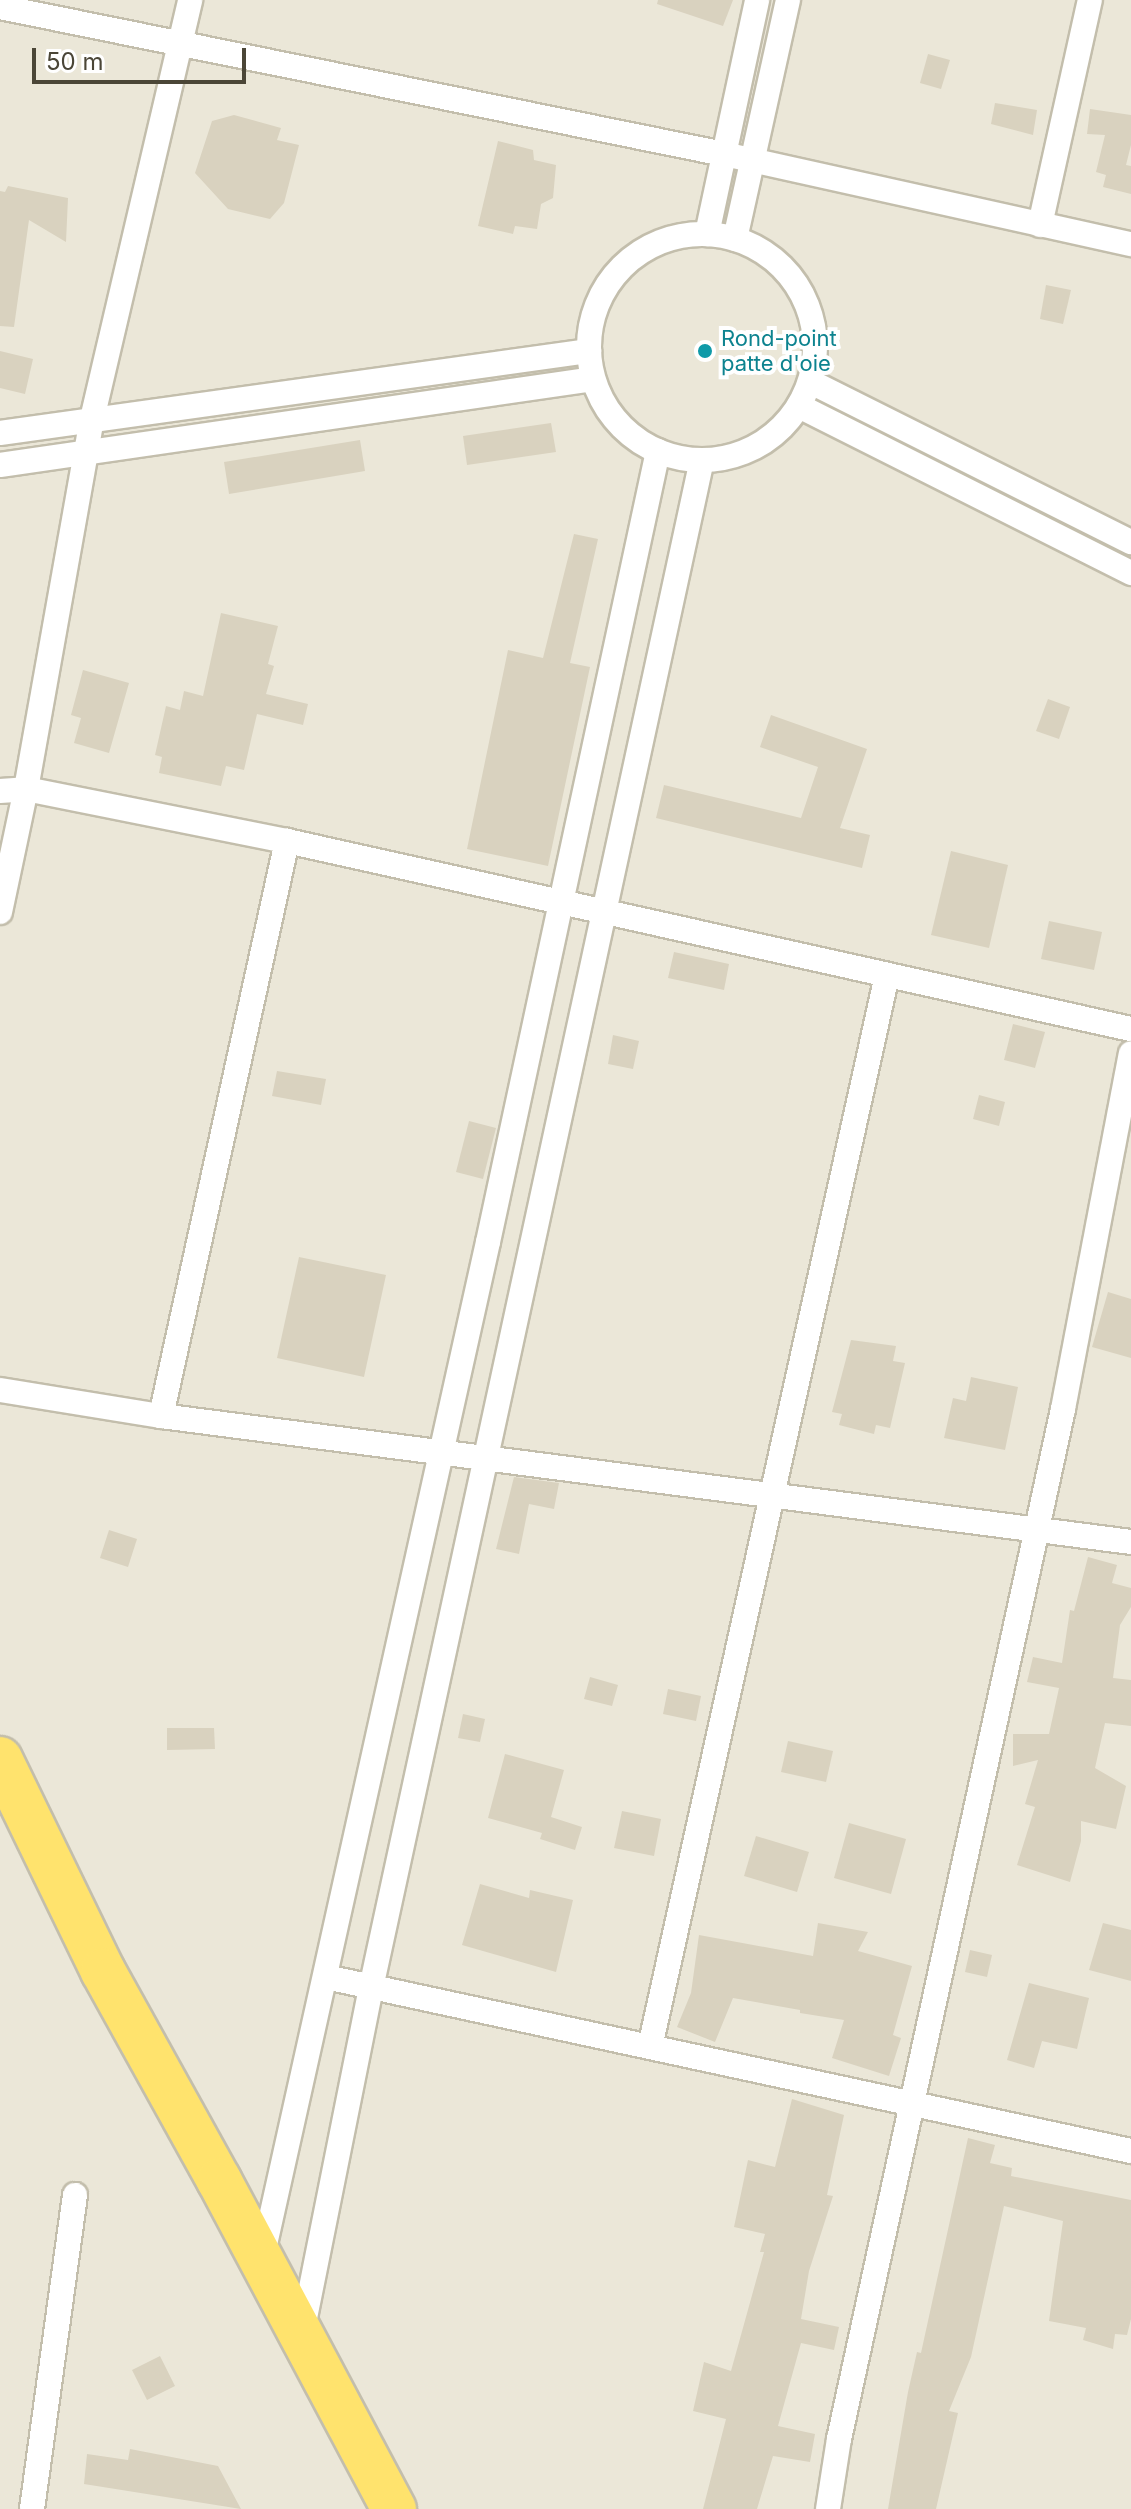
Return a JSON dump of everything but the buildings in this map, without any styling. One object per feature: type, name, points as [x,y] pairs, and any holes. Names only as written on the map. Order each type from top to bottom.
[{"type":"highway","points":[[0,1759],[103,1971],[394,2509]]},
{"type":"street","points":[[0,912],[26,789],[92,419],[190,0]]},
{"type":"street","points":[[707,234],[757,0]]},
{"type":"street","points":[[735,239],[788,0]]},
{"type":"street","points":[[1040,225],[1090,0]]},
{"type":"street","points":[[0,7],[724,154],[1131,244]]},
{"type":"street","points":[[707,234],[735,239],[767,254],[793,279],[810,311],[816,346],[811,382],[799,406],[781,429],[758,446],[731,457],[702,460],[658,451],[618,422],[593,379],[589,351],[594,314],[610,280],[637,255],[670,238],[707,234]]},
{"type":"street","points":[[0,433],[589,351]]},
{"type":"street","points":[[0,465],[593,379]]},
{"type":"street","points":[[811,382],[1131,542]]},
{"type":"street","points":[[799,406],[1131,573]]},
{"type":"street","points":[[261,2261],[326,1977],[658,451]]},
{"type":"street","points":[[302,2335],[371,1988],[489,1457],[602,912],[702,460]]},
{"type":"street","points":[[0,791],[26,789],[287,841],[1131,1029]]},
{"type":"street","points":[[161,1416],[287,841]]},
{"type":"street","points":[[650,2047],[775,1496],[887,975]]},
{"type":"street","points":[[828,2509],[839,2439],[1123,1134],[1131,1053]]},
{"type":"street","points":[[0,1390],[161,1416],[1131,1542]]},
{"type":"street","points":[[326,1977],[1131,2151]]},
{"type":"street","points":[[32,2509],[75,2195]]},
{"type":"shaded area","points":[[0,0],[1131,0],[1131,2509],[0,2509]]},
{"type":"place","name":"Rond-point patte d'oie","points":[[705,351]]}]
